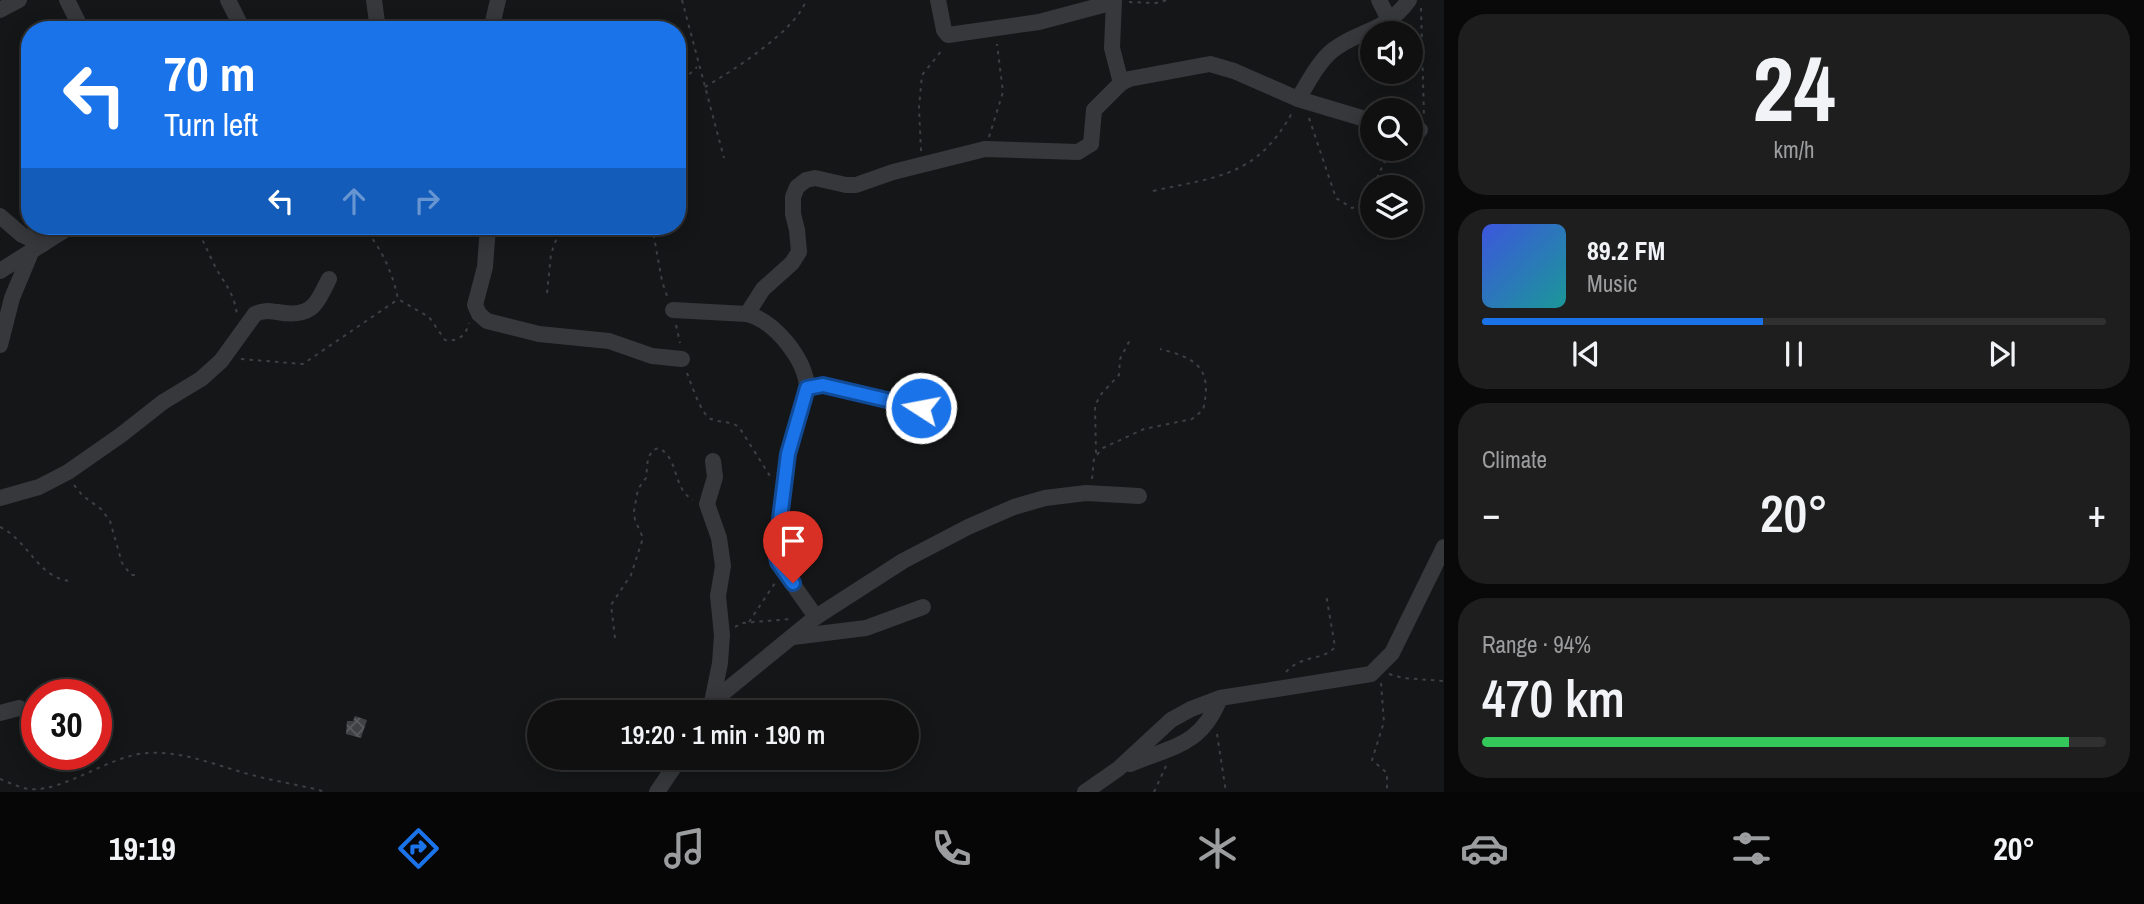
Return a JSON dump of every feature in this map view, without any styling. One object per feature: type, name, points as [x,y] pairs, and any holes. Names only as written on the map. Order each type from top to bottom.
[{"type":"street","points":[[0,10],[19,0]]},
{"type":"street","points":[[67,0],[78,21]]},
{"type":"street","points":[[228,0],[238,21]]},
{"type":"street","points":[[374,0],[377,21]]},
{"type":"street","points":[[493,21],[498,0]]},
{"type":"street","points":[[938,0],[944,30],[948,35],[1038,22],[1114,1],[1112,48],[1121,83]]},
{"type":"street","points":[[1379,0],[1390,21]]},
{"type":"street","points":[[1397,21],[1415,1]]},
{"type":"street","points":[[1298,99],[1321,62],[1332,51],[1360,37]]},
{"type":"street","points":[[747,314],[763,289],[792,263],[799,252],[793,197],[797,187],[806,180],[815,178],[856,185],[922,164],[985,149],[1067,152],[1087,149],[1091,144],[1094,110],[1121,83],[1129,79],[1210,64],[1234,71],[1298,99],[1360,118]]},
{"type":"street","points":[[0,216],[21,233]]},
{"type":"street","points":[[23,235],[38,247]]},
{"type":"street","points":[[0,271],[57,235]]},
{"type":"street","points":[[488,235],[488,250],[475,304],[479,314],[487,321],[539,334],[609,341],[652,356],[682,359]]},
{"type":"street","points":[[0,345],[12,298],[38,247]]},
{"type":"street","points":[[0,498],[39,486],[63,474],[121,435],[163,402],[201,379],[224,358],[239,334],[258,312],[293,315],[308,311],[328,279]]},
{"type":"street","points":[[673,310],[757,316],[778,332],[803,367],[807,376],[807,388],[794,425],[782,494],[776,551],[782,569],[816,617]]},
{"type":"street","points":[[807,388],[823,385],[921,408]]},
{"type":"street","points":[[711,700],[720,663],[722,635],[718,596],[723,566],[715,523],[707,504],[715,477],[713,461]]},
{"type":"street","points":[[717,700],[816,617],[903,561],[968,527],[1014,507],[1045,498],[1086,493],[1139,496]]},
{"type":"street","points":[[1085,792],[1118,768],[1171,720],[1191,709],[1220,698],[1361,677],[1379,668],[1392,653],[1444,547]]},
{"type":"street","points":[[790,638],[866,628],[923,607]]},
{"type":"street","points":[[1118,768],[1175,746],[1199,733],[1214,715],[1220,698]]},
{"type":"street","points":[[0,713],[19,708]]},
{"type":"street","points":[[657,792],[672,770]]},
{"type":"path","points":[[682,0],[724,158]]},
{"type":"path","points":[[705,87],[753,56],[779,34],[798,16],[806,0]]},
{"type":"path","points":[[1114,1],[1156,3],[1167,0]]},
{"type":"path","points":[[1415,1],[1425,113],[1423,116]]},
{"type":"path","points":[[985,149],[1003,92],[996,29]]},
{"type":"path","points":[[922,164],[919,108],[922,75],[940,55],[948,35]]},
{"type":"path","points":[[686,77],[698,66]]},
{"type":"path","points":[[1298,99],[1312,123],[1336,198],[1353,208],[1360,205]]},
{"type":"path","points":[[1153,191],[1224,174],[1250,163],[1277,137],[1298,99]]},
{"type":"path","points":[[200,235],[213,263],[232,291],[236,302],[239,334]]},
{"type":"path","points":[[369,235],[379,249],[395,284],[398,299]]},
{"type":"path","points":[[547,293],[551,254],[558,235]]},
{"type":"path","points":[[654,235],[662,281],[673,310],[682,359],[706,416],[732,422],[739,427],[782,494]]},
{"type":"path","points":[[398,299],[423,312],[445,340],[452,341],[467,331],[475,304]]},
{"type":"path","points":[[224,358],[303,363],[398,299]]},
{"type":"path","points":[[1086,493],[1092,481],[1096,454],[1095,405],[1119,375],[1120,359],[1131,338]]},
{"type":"path","points":[[1096,454],[1144,429],[1192,419],[1203,411],[1206,381],[1197,363],[1185,355],[1160,349]]},
{"type":"path","points":[[615,638],[611,605],[631,575],[643,537],[634,511],[638,489],[646,478],[648,458],[653,450],[659,448],[670,456],[680,488],[685,495],[707,504]]},
{"type":"path","points":[[63,474],[107,517],[124,567],[131,575],[139,575]]},
{"type":"path","points":[[0,527],[18,538],[48,574],[70,581]]},
{"type":"path","points":[[748,623],[769,594],[782,569]]},
{"type":"path","points":[[1277,688],[1292,666],[1299,661],[1329,653],[1335,647],[1326,594]]},
{"type":"path","points":[[722,635],[748,623],[792,619]]},
{"type":"path","points":[[1387,792],[1387,773],[1372,760],[1384,722],[1379,668],[1403,678],[1444,681]]},
{"type":"path","points":[[1214,715],[1226,792]]},
{"type":"path","points":[[1154,792],[1175,746]]},
{"type":"path","points":[[0,779],[27,789],[52,788],[134,754],[150,753],[201,759],[250,775],[326,792]]},
{"type":"building","points":[[355,716],[367,720],[361,738],[346,734],[347,721],[353,721]]},
{"type":"route","points":[[793,583],[778,562],[778,515],[794,425],[807,388],[823,385],[921,408]]}]
